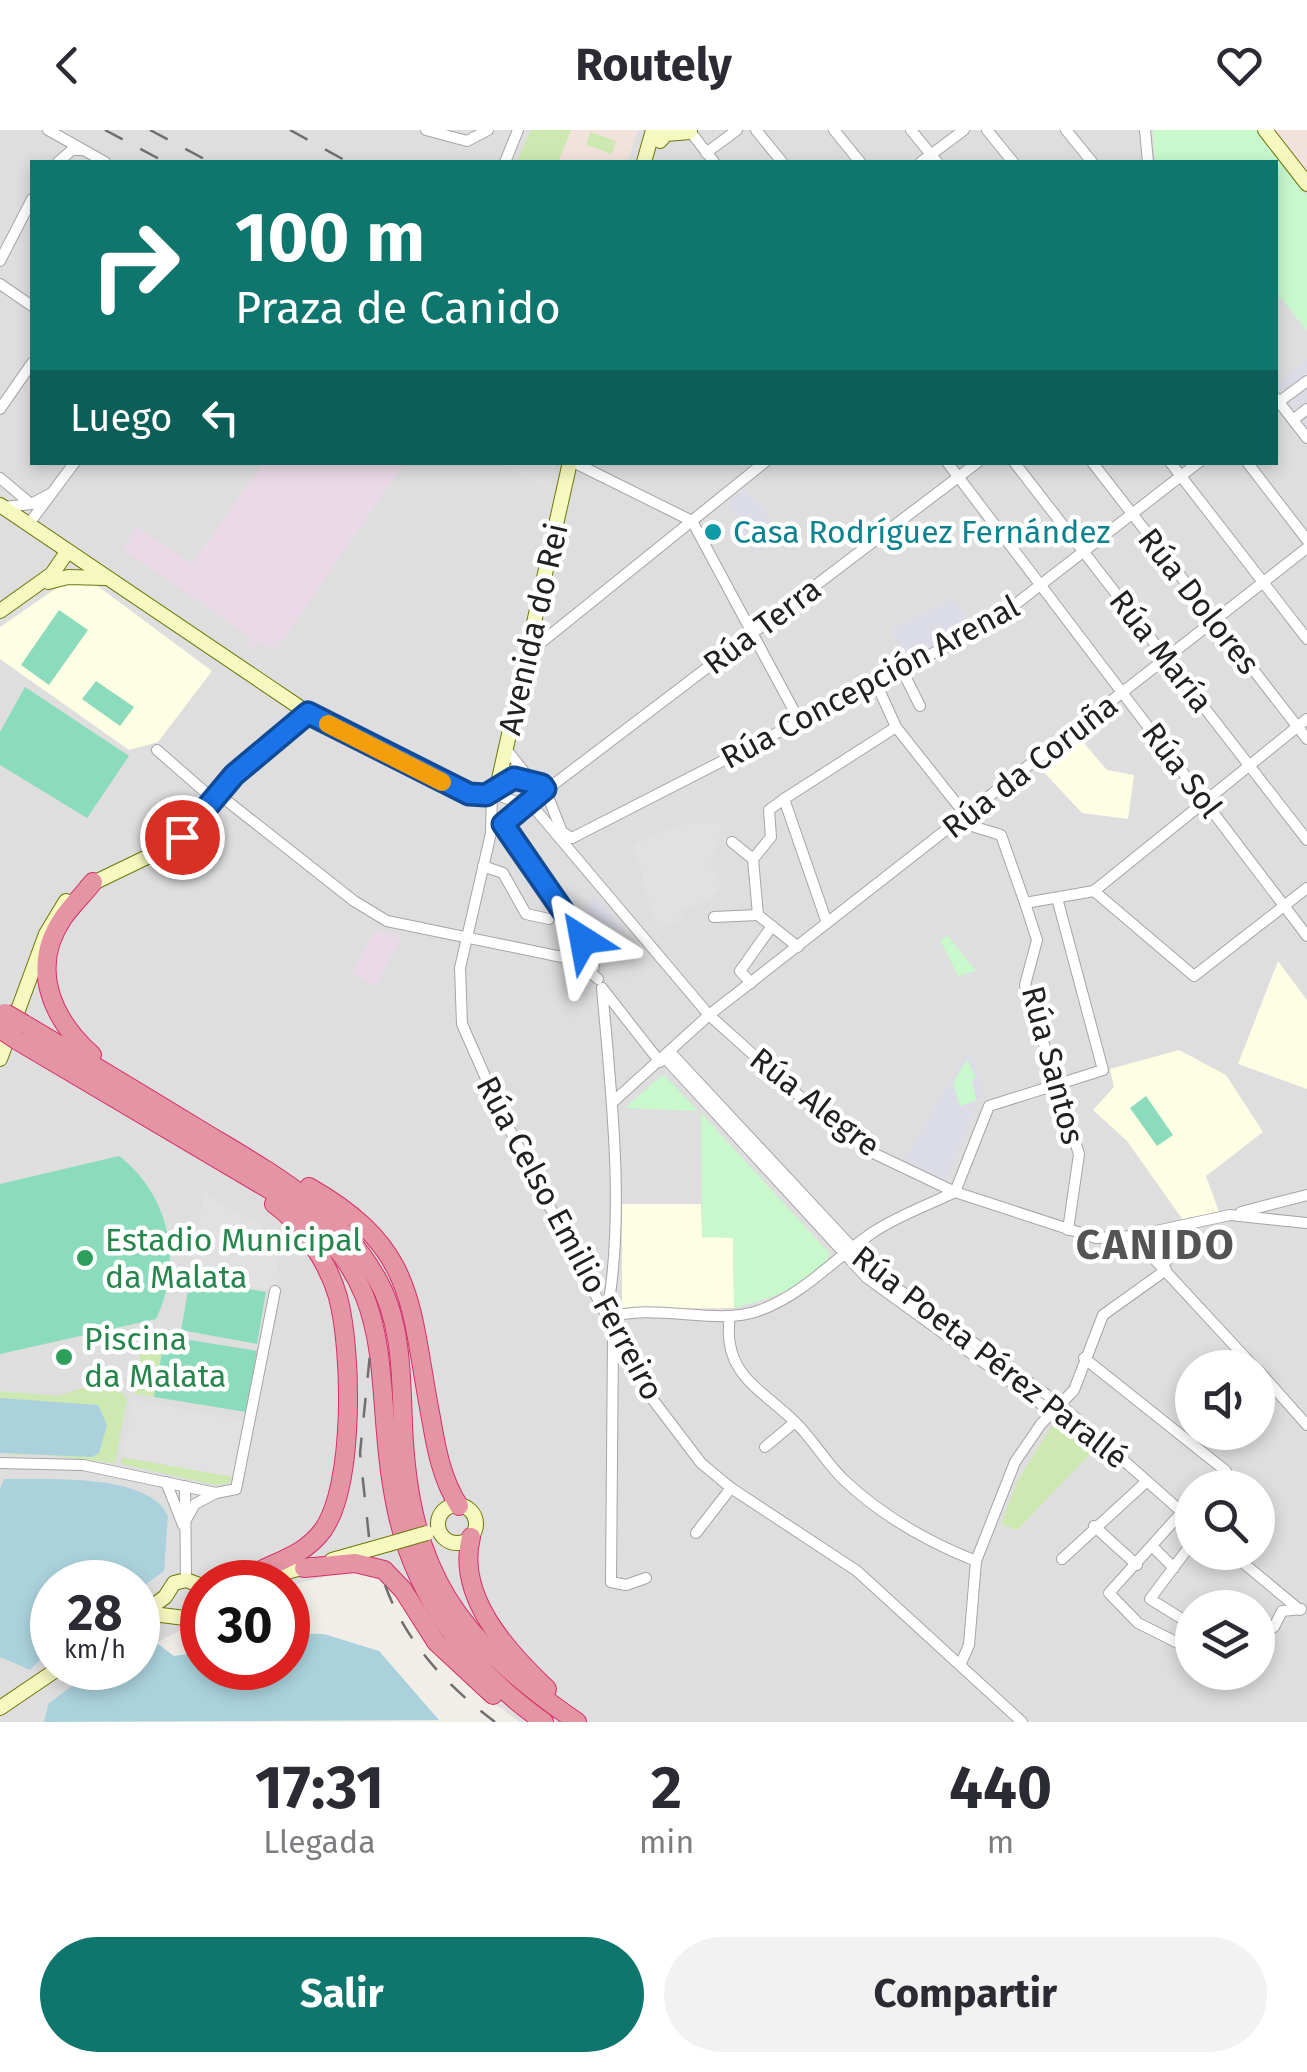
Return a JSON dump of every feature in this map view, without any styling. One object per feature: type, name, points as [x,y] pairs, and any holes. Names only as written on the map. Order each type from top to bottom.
[{"type":"highway","points":[[93,882],[64,916],[50,945],[48,991],[59,1020],[109,1074]]},
{"type":"highway","points":[[2,1017],[210,1156],[303,1212],[333,1244],[360,1283],[377,1324],[391,1474],[416,1574],[445,1626],[473,1661],[544,1722]]},
{"type":"highway","points":[[21,1032],[109,1074],[316,1204],[348,1234],[378,1279],[394,1318],[409,1494],[432,1570],[482,1648],[508,1672],[578,1722]]},
{"type":"highway","points":[[206,1134],[313,1189],[357,1218],[390,1253],[407,1293],[435,1442],[459,1506]]},
{"type":"highway","points":[[210,1156],[285,1212],[308,1238],[337,1295],[344,1328],[344,1458],[331,1516],[297,1554],[285,1560]]},
{"type":"highway","points":[[471,1536],[470,1569],[488,1622],[509,1654],[578,1722]]},
{"type":"highway","points":[[310,1567],[355,1562],[384,1570],[448,1656],[529,1722]]},
{"type":"main road","points":[[1266,130],[1307,184]]},
{"type":"main road","points":[[659,134],[690,131]]},
{"type":"main road","points":[[645,160],[659,134]]},
{"type":"main road","points":[[654,160],[659,134]]},
{"type":"main road","name":"Avenida do Rei","points":[[492,794],[506,749],[570,465]]},
{"type":"main road","points":[[2,506],[308,713],[461,791],[492,794]]},
{"type":"main road","points":[[68,577],[74,557]]},
{"type":"main road","points":[[0,612],[74,557]]},
{"type":"main road","points":[[38,586],[68,577],[105,578]]},
{"type":"main road","points":[[0,1059],[52,919],[70,896],[168,847],[190,829],[215,796],[308,713]]},
{"type":"main road","points":[[310,1566],[433,1531],[442,1512],[459,1506],[475,1520],[471,1536],[450,1542],[433,1531]]},
{"type":"main road","points":[[160,1601],[174,1584],[180,1585]]},
{"type":"main road","points":[[166,1597],[174,1615]]},
{"type":"main road","points":[[160,1615],[180,1616]]},
{"type":"main road","points":[[0,1708],[30,1688]]},
{"type":"street","points":[[48,130],[102,160]]},
{"type":"street","points":[[426,130],[467,142],[488,130]]},
{"type":"street","points":[[690,131],[710,158],[737,130]]},
{"type":"street","points":[[756,130],[780,160]]},
{"type":"street","points":[[834,130],[858,160]]},
{"type":"street","points":[[911,130],[930,160],[964,130]]},
{"type":"street","points":[[987,130],[1010,160]]},
{"type":"street","points":[[1066,130],[1090,160]]},
{"type":"street","points":[[1145,130],[1148,160]]},
{"type":"street","points":[[506,160],[516,131]]},
{"type":"street","points":[[60,160],[72,150],[84,150]]},
{"type":"street","points":[[0,261],[30,204]]},
{"type":"street","points":[[18,226],[30,233]]},
{"type":"street","points":[[0,284],[30,305]]},
{"type":"street","points":[[0,410],[30,366]]},
{"type":"street","points":[[1278,400],[1307,381]]},
{"type":"street","points":[[1278,403],[1307,438]]},
{"type":"street","points":[[1293,420],[1307,409]]},
{"type":"street","points":[[28,525],[73,465]]},
{"type":"street","points":[[577,465],[692,521],[800,722]]},
{"type":"street","points":[[524,657],[760,465]]},
{"type":"street","name":"Rúa Sol","points":[[948,465],[1307,936]]},
{"type":"street","name":"Rúa Terra","points":[[524,804],[974,465]]},
{"type":"street","name":"Rúa María","points":[[1016,465],[1307,840]]},
{"type":"street","name":"Rúa Dolores","points":[[1094,465],[1214,620],[1302,723],[1307,739]]},
{"type":"street","points":[[1172,465],[1307,639]]},
{"type":"street","name":"Rúa Concepción Arenal","points":[[572,838],[990,624],[1195,465]]},
{"type":"street","points":[[1249,465],[1307,540]]},
{"type":"street","points":[[0,478],[31,504]]},
{"type":"street","points":[[2,506],[31,504],[55,492]]},
{"type":"street","name":"Rúa da Coruña","points":[[614,1101],[709,1016],[1307,548]]},
{"type":"street","points":[[902,670],[920,706]]},
{"type":"street","name":"Rúa Santos","points":[[876,684],[896,727],[975,827],[1001,835],[1026,903],[1036,940],[1025,985],[1079,1154],[1068,1230]]},
{"type":"street","points":[[1026,903],[1094,891],[1302,723]]},
{"type":"street","points":[[758,915],[753,859],[771,837],[769,810],[896,727]]},
{"type":"street","points":[[506,749],[530,779],[545,789],[562,832],[572,838],[567,851]]},
{"type":"street","points":[[157,750],[387,920],[560,956],[581,954]]},
{"type":"street","points":[[492,794],[509,780],[530,779]]},
{"type":"street","points":[[492,794],[524,804]]},
{"type":"street","name":"Rúa Celso Emilio Ferreiro","points":[[492,794],[491,833],[467,937],[460,997],[468,1044],[614,1334],[655,1403],[701,1462],[730,1488],[857,1571],[962,1663],[1022,1722]]},
{"type":"street","points":[[784,800],[827,923]]},
{"type":"street","points":[[491,833],[524,804]]},
{"type":"street","name":"Rúa Alegre","points":[[524,804],[535,809],[709,1016],[825,1119],[870,1150],[955,1192],[1096,1238],[1134,1236],[1307,1196]]},
{"type":"street","points":[[503,821],[581,935],[581,954],[600,983],[614,1101],[613,1270],[606,1318],[627,1312],[730,1316],[757,1311],[798,1292],[874,1232],[955,1192],[990,1106],[1103,1070],[1057,898]]},
{"type":"street","points":[[732,842],[753,859]]},
{"type":"street","points":[[483,866],[503,872],[526,914],[549,919]]},
{"type":"street","points":[[1094,891],[1194,976],[1307,888]]},
{"type":"street","points":[[714,916],[758,915],[798,946]]},
{"type":"street","points":[[752,983],[740,972],[772,926]]},
{"type":"street","name":"Rúa Poeta Pérez Parallé","points":[[600,983],[665,1058],[848,1252],[1056,1408],[1175,1506]]},
{"type":"street","points":[[1230,1214],[1307,1222]]},
{"type":"street","points":[[962,1663],[969,1646],[976,1561],[1015,1462],[1074,1390],[1103,1315],[1165,1268],[1194,1222]]},
{"type":"street","points":[[1134,1236],[1239,1350]]},
{"type":"street","points":[[183,1525],[195,1504],[239,1486],[275,1291]]},
{"type":"street","points":[[730,1316],[728,1333],[747,1385],[795,1422],[847,1484],[927,1541],[976,1561]]},
{"type":"street","points":[[614,1334],[611,1582],[626,1586],[646,1578]]},
{"type":"street","points":[[1084,1358],[1225,1470]]},
{"type":"street","points":[[1275,1390],[1307,1425]]},
{"type":"street","points":[[764,1447],[795,1422]]},
{"type":"street","points":[[0,1463],[83,1465],[216,1493]]},
{"type":"street","points":[[166,1482],[183,1525],[191,1560]]},
{"type":"street","points":[[1062,1559],[1146,1482]]},
{"type":"street","points":[[183,1525],[185,1486]]},
{"type":"street","points":[[696,1533],[730,1488]]},
{"type":"street","points":[[1175,1521],[1109,1593],[1138,1622],[1175,1642]]},
{"type":"street","points":[[1094,1526],[1137,1565]]},
{"type":"street","points":[[1154,1548],[1174,1568],[1150,1599],[1175,1616]]},
{"type":"street","points":[[1253,1570],[1304,1609]]},
{"type":"street","points":[[1275,1624],[1282,1611],[1304,1609]]},
{"type":"shaded area","points":[[0,130],[1297,130],[1307,143],[1307,1722],[520,1722],[471,1687],[398,1588],[388,1561],[310,1580],[310,1560],[180,1560],[180,1630],[160,1641],[160,1560],[30,1560],[30,1690],[69,1690],[48,1704],[44,1722],[0,1722]]},
{"type":"shaded area","points":[[531,130],[638,130],[628,160],[518,160]]},
{"type":"shaded area","points":[[1275,130],[1307,130],[1307,171]]},
{"type":"shaded area","points":[[1307,359],[1307,426],[1301,430],[1278,401],[1278,383]]},
{"type":"shaded area","points":[[262,465],[403,465],[276,650],[259,642],[254,650],[247,645],[250,637],[123,549],[137,527],[192,564]]},
{"type":"shaded area","points":[[507,465],[556,465],[550,491]]},
{"type":"shaded area","points":[[745,488],[785,537],[753,553],[728,502]]},
{"type":"shaded area","points":[[95,584],[212,671],[158,742],[129,750],[0,659],[0,627],[61,585]]},
{"type":"shaded area","points":[[952,598],[974,628],[908,661],[891,629]]},
{"type":"shaded area","points":[[1077,735],[1107,770],[1134,775],[1128,819],[1082,813],[1038,766]]},
{"type":"shaded area","points":[[685,823],[722,824],[711,866],[722,887],[710,900],[681,911],[683,916],[677,922],[657,929],[633,844]]},
{"type":"shaded area","points":[[598,897],[624,932],[600,953],[574,915]]},
{"type":"shaded area","points":[[375,930],[402,936],[375,986],[352,974]]},
{"type":"shaded area","points":[[1278,961],[1307,1000],[1307,1089],[1238,1064]]},
{"type":"shaded area","points":[[1179,1050],[1226,1075],[1263,1132],[1206,1176],[1219,1212],[1183,1220],[1127,1141],[1093,1110],[1114,1087],[1110,1069]]},
{"type":"shaded area","points":[[965,1055],[974,1058],[984,1097],[979,1098],[945,1181],[903,1162]],"holes":[[[967,1059],[976,1078],[972,1080],[977,1101],[960,1106],[953,1082]]]},
{"type":"shaded area","points":[[204,1193],[259,1224],[271,1238],[279,1269],[279,1292],[189,1276]]},
{"type":"shaded area","points":[[622,1204],[701,1204],[702,1237],[733,1237],[734,1308],[622,1309]]},
{"type":"shaded area","points":[[1192,1225],[1166,1262],[1140,1238]]},
{"type":"shaded area","points":[[133,1400],[244,1420],[234,1477],[122,1457]]},
{"type":"green space","points":[[531,130],[571,130],[559,160],[518,160]]},
{"type":"green space","points":[[1153,130],[1256,130],[1307,196],[1307,331],[1278,294],[1278,160],[1155,160]]},
{"type":"green space","points":[[590,132],[616,141],[612,154],[586,145]]},
{"type":"green space","points":[[59,610],[88,630],[49,685],[21,665]]},
{"type":"green space","points":[[96,681],[134,707],[120,726],[82,699]]},
{"type":"green space","points":[[25,687],[129,756],[87,818],[0,765],[0,732]]},
{"type":"green space","points":[[948,936],[976,971],[958,976],[940,940]]},
{"type":"green space","points":[[967,1059],[971,1059],[976,1079],[972,1081],[977,1101],[959,1106],[953,1082]]},
{"type":"green space","points":[[665,1076],[698,1111],[625,1108]]},
{"type":"green space","points":[[1146,1096],[1173,1135],[1157,1146],[1130,1108]]},
{"type":"green space","points":[[701,1113],[830,1254],[802,1283],[734,1308],[733,1238],[702,1237]]},
{"type":"green space","name":"Estadio Municipal da Malata","points":[[119,1156],[150,1190],[167,1231],[169,1275],[156,1319],[0,1354],[0,1184]]},
{"type":"green space","points":[[190,1279],[266,1292],[257,1344],[181,1330]]},
{"type":"green space","points":[[157,1333],[165,1336],[154,1397],[134,1394],[140,1355]]},
{"type":"green space","points":[[165,1336],[257,1351],[246,1412],[154,1397]]},
{"type":"green space","points":[[108,1380],[127,1398],[115,1463],[37,1454],[0,1456],[34,1451],[95,1456],[107,1425],[96,1405],[0,1398],[0,1391],[58,1396]]},
{"type":"green space","points":[[1058,1425],[1091,1453],[1017,1530],[1001,1524],[1018,1480],[1052,1426]]},
{"type":"green space","points":[[122,1457],[234,1477],[229,1483],[215,1485],[121,1464]]},
{"type":"water","points":[[0,1398],[98,1405],[107,1425],[99,1453],[92,1457],[0,1453]]},
{"type":"water","points":[[4,1479],[94,1481],[140,1492],[157,1502],[168,1516],[164,1571],[160,1574],[160,1560],[30,1560],[30,1670],[0,1657],[0,1489]]},
{"type":"water","points":[[310,1634],[324,1634],[379,1651],[439,1720],[44,1722],[48,1704],[66,1690],[160,1690],[160,1646],[174,1656],[180,1655],[180,1690],[310,1690]]},
{"type":"railway","points":[[105,130],[161,160]]},
{"type":"railway","points":[[150,130],[206,160]]},
{"type":"railway","points":[[290,130],[344,160]]},
{"type":"railway","points":[[369,1537],[360,1453],[370,1354]]},
{"type":"railway","points":[[385,1585],[404,1626],[430,1662],[495,1722]]},
{"type":"slow traffic","points":[[328,724],[442,782]]},
{"type":"place","name":"Casa Rodríguez Fernández","points":[[713,532]]},
{"type":"place","name":"Estadio Municipal da Malata","points":[[85,1258]]},
{"type":"place","name":"Piscina da Malata","points":[[64,1357]]},
{"type":"district","name":"CANIDO","points":[[1156,1245]]},
{"type":"route","points":[[182,837],[234,775],[308,713],[469,794],[492,794],[514,778],[542,785],[545,789],[503,824],[583,940]]}]
